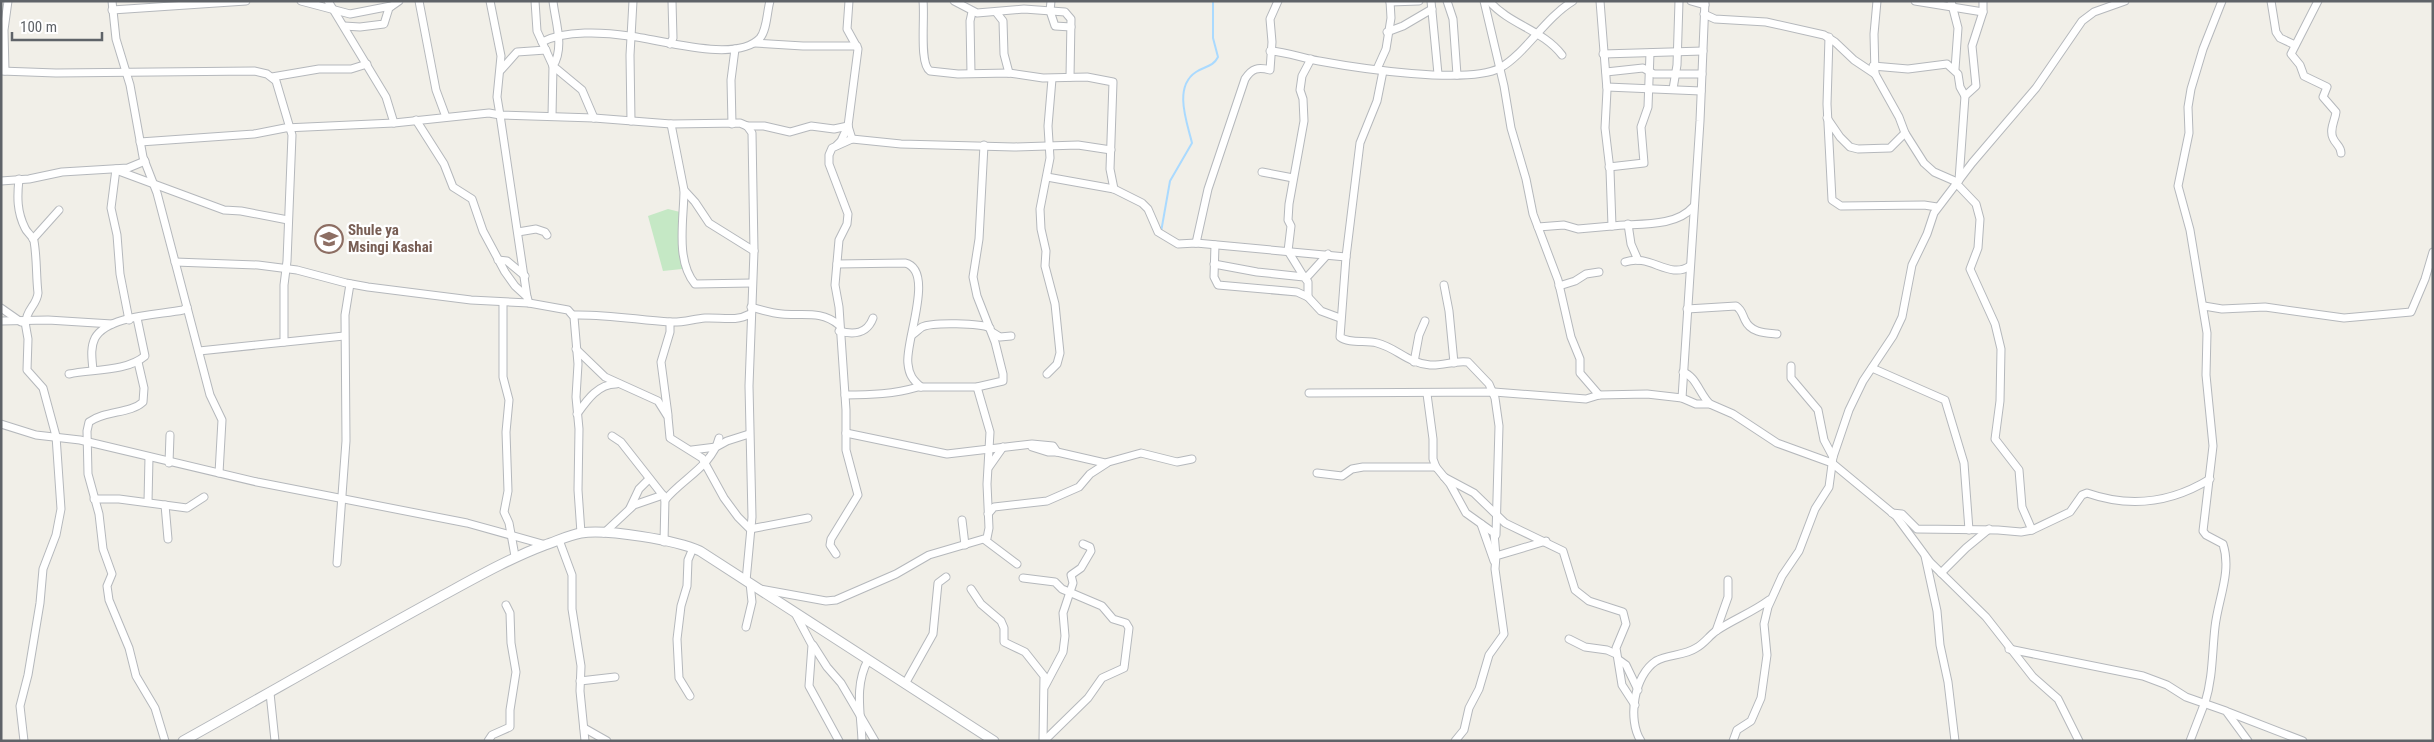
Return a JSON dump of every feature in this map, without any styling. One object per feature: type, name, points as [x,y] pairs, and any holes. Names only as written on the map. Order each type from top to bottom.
[{"type":"street","points":[[8,1],[3,25],[3,71],[56,73],[254,70],[272,77],[320,69],[351,69],[367,64]]},
{"type":"street","points":[[112,1],[116,38],[132,93],[144,161],[154,185],[210,396],[222,420],[219,473]]},
{"type":"street","points":[[112,10],[246,1]]},
{"type":"street","points":[[301,1],[334,11],[354,14],[391,6],[399,1]]},
{"type":"street","points":[[328,1],[386,97],[394,123]]},
{"type":"street","points":[[419,1],[436,90],[446,117]]},
{"type":"street","points":[[490,1],[501,56],[497,97],[528,300]]},
{"type":"street","points":[[535,1],[537,31],[553,66],[582,90],[594,118]]},
{"type":"street","points":[[552,1],[558,37],[558,54],[553,66],[552,116]]},
{"type":"street","points":[[632,121],[631,36],[633,1]]},
{"type":"street","points":[[670,44],[673,38],[672,1]]},
{"type":"street","points":[[754,43],[762,35],[770,1]]},
{"type":"street","points":[[836,554],[830,544],[831,539],[858,495],[846,450],[845,395],[839,307],[835,285],[839,240],[847,224],[848,214],[829,164],[832,148],[842,141],[848,126],[857,46],[847,29],[849,1]]},
{"type":"street","points":[[922,1],[925,23],[923,59],[927,69],[939,73],[1009,73],[1052,78],[1094,78],[1112,82],[1110,175],[1114,189]]},
{"type":"street","points":[[954,1],[967,4],[972,12],[970,21],[971,74]]},
{"type":"street","points":[[1051,1],[1050,11],[1055,26],[1071,27]]},
{"type":"street","points":[[1196,243],[1208,190],[1241,88],[1249,72],[1258,68],[1270,70],[1272,42],[1270,19],[1278,1]]},
{"type":"street","points":[[1419,1],[1390,2],[1391,18],[1387,32],[1386,49],[1380,70],[1377,101],[1360,143],[1346,257],[1340,337],[1343,339],[1376,342],[1414,362],[1432,366],[1454,362],[1468,362],[1494,392],[1499,426],[1497,436],[1499,450],[1495,564]]},
{"type":"street","points":[[1448,1],[1452,19],[1457,75]]},
{"type":"street","points":[[1484,1],[1511,128],[1538,227],[1559,286],[1573,345],[1580,359],[1580,373],[1599,396]]},
{"type":"street","points":[[1489,1],[1508,18],[1548,38],[1562,55]]},
{"type":"street","points":[[1270,51],[1293,54],[1311,60],[1380,70],[1457,75],[1499,68],[1557,12],[1573,1]]},
{"type":"street","points":[[1600,1],[1607,88],[1604,120],[1612,226]]},
{"type":"street","points":[[1673,89],[1677,74],[1679,1]]},
{"type":"street","points":[[1682,398],[1705,3],[1691,1]]},
{"type":"street","points":[[1877,1],[1873,66],[1875,74],[1899,117],[1905,133],[1928,167],[1957,182],[1976,204],[1979,214],[1978,248],[1970,269],[1996,324],[2001,349],[2000,401],[1995,439],[2019,470],[2022,507],[2032,530]]},
{"type":"street","points":[[1915,1],[1952,5],[1984,12]]},
{"type":"street","points":[[1965,96],[1976,86],[1972,46],[1984,12],[1983,1]]},
{"type":"street","points":[[1733,741],[1737,730],[1750,721],[1761,698],[1768,649],[1764,624],[1772,598],[1799,551],[1816,509],[1828,487],[1833,460],[1849,410],[1872,368],[1893,336],[1902,317],[1912,265],[1937,207],[2036,88],[2082,21],[2094,12],[2125,1]]},
{"type":"street","points":[[2190,741],[2211,682],[2215,626],[2226,570],[2226,554],[2224,544],[2206,535],[2203,531],[2213,446],[2206,375],[2207,333],[2190,230],[2178,186],[2189,134],[2190,94],[2201,56],[2222,1]]},
{"type":"street","points":[[2271,1],[2276,32],[2280,38],[2295,45]]},
{"type":"street","points":[[2318,1],[2291,54],[2300,65],[2304,76],[2327,87],[2323,97],[2336,112],[2332,123],[2332,135],[2340,147],[2341,154]]},
{"type":"street","points":[[1387,32],[1403,26],[1432,5]]},
{"type":"street","points":[[1432,5],[1438,74]]},
{"type":"street","points":[[1952,5],[1958,28],[1956,69],[1965,96],[1957,182]]},
{"type":"street","points":[[344,26],[360,27],[384,24],[391,6]]},
{"type":"street","points":[[972,12],[982,14],[1024,9],[1066,12],[1070,16],[1071,27],[1070,77]]},
{"type":"street","points":[[996,12],[1002,18],[1004,26],[1003,45],[1009,73]]},
{"type":"street","points":[[1704,14],[1715,19],[1766,22],[1829,38],[1854,60],[1875,74]]},
{"type":"street","points":[[542,42],[558,37],[579,35],[631,36],[670,44],[735,49],[754,43],[803,46],[857,46]]},
{"type":"street","points":[[1829,38],[1827,117],[1830,195],[1836,204],[1854,206],[1924,205],[1937,207]]},
{"type":"street","points":[[732,124],[731,80],[735,49]]},
{"type":"street","points":[[501,70],[517,52],[546,50]]},
{"type":"street","points":[[1603,54],[1703,51]]},
{"type":"street","points":[[1609,167],[1644,163],[1641,127],[1647,111],[1650,53]]},
{"type":"street","points":[[1308,297],[1308,282],[1288,251],[1292,226],[1288,220],[1292,178],[1304,121],[1301,83],[1311,60]]},
{"type":"street","points":[[1873,66],[1908,69],[1947,64],[1956,69]]},
{"type":"street","points":[[1606,72],[1643,68],[1650,70],[1654,74],[1702,74]]},
{"type":"street","points":[[272,77],[279,88],[291,128],[284,342]]},
{"type":"street","points":[[1046,374],[1057,364],[1060,352],[1055,304],[1046,270],[1046,251],[1041,228],[1040,209],[1047,177],[1052,78]]},
{"type":"street","points":[[1607,88],[1701,91]]},
{"type":"street","points":[[140,142],[254,134],[291,128],[394,123],[489,113],[671,124],[740,123],[747,126],[764,126],[790,132],[811,126],[834,129],[848,126]]},
{"type":"street","points":[[1827,117],[1845,143],[1858,149],[1890,148],[1905,133]]},
{"type":"street","points":[[416,120],[444,164],[453,187],[472,199],[483,231],[498,260],[515,286],[528,300]]},
{"type":"street","points":[[674,142],[683,123]]},
{"type":"street","points":[[671,124],[684,190],[683,233],[686,271],[695,284],[752,283]]},
{"type":"street","points":[[746,627],[752,602],[749,434],[754,251],[752,133],[747,126]]},
{"type":"street","points":[[848,126],[852,140]]},
{"type":"street","points":[[836,146],[852,140],[1014,147],[1078,146],[1111,150]]},
{"type":"street","points":[[845,395],[880,395],[920,387],[978,387],[1000,383],[1004,379],[991,330],[977,296],[973,277],[979,239],[984,145]]},
{"type":"street","points":[[1,181],[62,172],[116,170],[133,167],[144,161]]},
{"type":"street","points":[[116,170],[224,210],[241,211],[288,220]]},
{"type":"street","points":[[69,374],[138,362],[146,354],[133,319],[120,274],[117,235],[111,208],[111,191],[116,170]]},
{"type":"street","points":[[1262,172],[1292,178]]},
{"type":"street","points":[[1047,177],[1114,189],[1142,203],[1148,209],[1158,232],[1178,244],[1196,243],[1261,251],[1288,251],[1346,257]]},
{"type":"street","points":[[19,179],[17,198],[19,215],[26,230],[33,239],[38,300],[28,312],[24,322],[28,339],[27,370],[44,388],[56,436],[61,514],[56,535],[43,569],[40,603],[28,675],[20,706],[24,741]]},
{"type":"street","points":[[684,190],[695,202],[709,223],[754,251]]},
{"type":"street","points":[[1538,227],[1564,225],[1578,229],[1650,223],[1675,218],[1686,214],[1694,207]]},
{"type":"street","points":[[33,239],[59,210]]},
{"type":"street","points":[[1628,224],[1631,244],[1638,260]]},
{"type":"street","points":[[518,232],[536,229],[545,232],[547,235]]},
{"type":"street","points":[[1215,246],[1216,282],[1222,286],[1298,292],[1308,297],[1321,311],[1340,318]]},
{"type":"street","points":[[2204,306],[2230,309],[2264,307],[2335,317],[2411,312],[2426,279],[2433,252]]},
{"type":"street","points":[[1214,264],[1257,272],[1304,277],[1308,276],[1328,254]]},
{"type":"street","points":[[498,260],[522,259]]},
{"type":"street","points":[[507,261],[524,276]]},
{"type":"street","points":[[1625,262],[1650,261],[1675,270],[1684,270],[1690,266]]},
{"type":"street","points":[[175,262],[240,263],[317,274],[350,284],[466,300],[503,302],[528,300],[568,310],[573,314],[645,318],[670,322],[740,318],[751,311],[783,314],[811,313],[824,317],[847,333],[863,332],[868,328],[872,318]]},
{"type":"street","points":[[838,264],[904,263],[911,265],[915,271],[918,294],[917,316],[908,345],[907,363],[911,378],[911,390]]},
{"type":"street","points":[[1559,286],[1575,281],[1586,274],[1599,272]]},
{"type":"street","points":[[337,563],[346,408],[344,314],[350,284]]},
{"type":"street","points":[[1444,285],[1449,311],[1454,362]]},
{"type":"street","points":[[503,302],[503,377],[509,400],[506,432],[508,490],[504,512],[509,523],[515,556]]},
{"type":"street","points":[[1687,309],[1736,306],[1741,311],[1745,321],[1756,331],[1777,334]]},
{"type":"street","points":[[1,321],[48,320],[112,324],[178,311],[187,307]]},
{"type":"street","points":[[824,317],[839,307]]},
{"type":"street","points":[[1,308],[24,322]]},
{"type":"street","points":[[573,314],[578,364],[576,388],[578,490],[581,533]]},
{"type":"street","points":[[1414,362],[1419,335],[1425,321]]},
{"type":"street","points":[[670,322],[670,332],[661,362],[668,408],[670,438],[692,450],[705,462],[724,498],[750,529]]},
{"type":"street","points":[[93,370],[92,354],[95,339],[112,324]]},
{"type":"street","points":[[912,335],[922,327],[929,325],[966,324],[991,330],[1000,337],[1012,336]]},
{"type":"street","points":[[199,351],[344,336]]},
{"type":"street","points":[[576,349],[606,376],[619,384],[658,401],[668,408]]},
{"type":"street","points":[[138,362],[144,388],[144,402],[134,408],[100,415],[89,422],[87,431],[87,465],[94,500],[99,514],[103,550],[112,574],[107,586],[111,607],[129,648],[136,676],[152,700],[165,741]]},
{"type":"street","points":[[1791,366],[1791,378],[1818,410],[1824,440],[1833,460],[1892,513],[1925,556],[1986,617],[2033,678],[2058,699],[2079,741]]},
{"type":"street","points":[[1872,368],[1946,400],[1964,463],[1969,530]]},
{"type":"street","points":[[1683,372],[1689,374],[1702,397],[1710,404],[1733,414],[1777,443],[1833,460]]},
{"type":"street","points":[[911,378],[920,387]]},
{"type":"street","points":[[578,414],[588,399],[600,388],[606,384],[619,384]]},
{"type":"street","points":[[751,584],[826,601],[836,600],[896,574],[929,554],[985,540],[988,534],[990,432],[978,387]]},
{"type":"street","points":[[1309,393],[1427,394],[1494,392],[1568,399],[1647,394],[1682,398],[1696,404],[1710,404]]},
{"type":"street","points":[[1427,394],[1433,439],[1432,459],[1466,513],[1496,535]]},
{"type":"street","points":[[658,401],[668,417]]},
{"type":"street","points":[[1,424],[44,436],[56,436],[219,473],[467,523],[546,545]]},
{"type":"street","points":[[990,432],[997,441],[1012,448]]},
{"type":"street","points":[[846,433],[942,454],[1021,446],[1108,462]]},
{"type":"street","points":[[692,450],[716,447],[727,441],[749,434]]},
{"type":"street","points":[[169,462],[170,435]]},
{"type":"street","points":[[612,436],[621,442],[664,498],[664,542]]},
{"type":"street","points":[[604,533],[630,508],[645,500],[664,498],[705,462],[716,447],[719,438]]},
{"type":"street","points":[[989,468],[1003,447]]},
{"type":"street","points":[[988,514],[994,508],[1047,501],[1071,491],[1108,462],[1141,453],[1177,462],[1192,459]]},
{"type":"street","points":[[148,502],[149,457]]},
{"type":"street","points":[[1317,473],[1342,476],[1352,469],[1363,467],[1436,467]]},
{"type":"street","points":[[1444,477],[1474,493],[1505,523],[1546,541],[1563,551],[1567,558],[1575,590],[1600,606],[1613,607],[1623,612],[1626,624],[1616,648],[1622,685],[1635,705]]},
{"type":"street","points":[[1892,513],[1902,514],[1917,529],[1989,529],[2021,532],[2032,530],[2070,512],[2082,494],[2087,493],[2120,501],[2149,500],[2182,494],[2210,478]]},
{"type":"street","points":[[630,508],[639,490],[649,479]]},
{"type":"street","points":[[94,500],[120,498],[190,508],[204,497]]},
{"type":"street","points":[[165,505],[168,539]]},
{"type":"street","points":[[750,529],[808,518]]},
{"type":"street","points":[[962,520],[965,545]]},
{"type":"street","points":[[1455,741],[1464,730],[1469,708],[1479,690],[1489,655],[1504,634],[1495,564],[1481,523]]},
{"type":"street","points":[[1941,573],[1972,542],[1989,529]]},
{"type":"street","points":[[183,741],[270,693],[356,642],[515,556],[581,533],[604,533],[693,548],[994,741]]},
{"type":"street","points":[[559,540],[572,575],[572,609],[581,666],[580,681],[585,741]]},
{"type":"street","points":[[985,540],[1017,564]]},
{"type":"street","points":[[1496,556],[1503,552],[1530,547],[1546,541]]},
{"type":"street","points":[[1045,686],[1063,652],[1065,636],[1063,613],[1073,582],[1071,575],[1081,568],[1090,554],[1090,547],[1083,544]]},
{"type":"street","points":[[690,696],[678,678],[677,639],[681,606],[687,586],[688,560],[693,548]]},
{"type":"street","points":[[1925,556],[1938,611],[1940,645],[1948,682],[1955,741]]},
{"type":"street","points":[[905,684],[933,634],[938,583],[946,576]]},
{"type":"street","points":[[1024,578],[1055,582],[1069,592],[1102,606],[1113,619],[1128,625],[1125,666],[1102,678],[1088,698],[1043,741]]},
{"type":"street","points":[[1716,631],[1728,597],[1728,580]]},
{"type":"street","points":[[970,589],[981,604],[1001,621],[1005,631],[1004,642],[1025,652],[1030,661],[1044,676],[1043,741]]},
{"type":"street","points":[[1641,741],[1633,726],[1632,717],[1642,675],[1654,662],[1698,648],[1716,631],[1756,610],[1772,598]]},
{"type":"street","points":[[488,741],[492,735],[510,727],[510,710],[516,672],[511,643],[510,613],[506,605]]},
{"type":"street","points":[[795,613],[812,645],[826,667],[841,683],[875,741]]},
{"type":"street","points":[[1568,639],[1585,647],[1607,650],[1618,657],[1626,665],[1638,690]]},
{"type":"street","points":[[812,645],[809,686],[839,741]]},
{"type":"street","points":[[2009,649],[2143,676],[2160,682],[2186,697],[2303,741]]},
{"type":"street","points":[[862,741],[860,680],[868,660]]},
{"type":"street","points":[[580,681],[615,677]]},
{"type":"street","points":[[270,693],[275,741]]},
{"type":"street","points":[[2226,711],[2248,741]]},
{"type":"street","points":[[584,728],[607,741]]},
{"type":"green space","points":[[668,209],[680,212],[682,269],[663,271],[648,216]]},
{"type":"waterway","points":[[1161,232],[1170,181],[1192,143],[1185,115],[1183,96],[1185,86],[1189,78],[1196,72],[1211,65],[1218,57],[1213,38],[1213,1]]},
{"type":"place","name":"Shule ya Msingi Kashai","points":[[329,239]]}]
